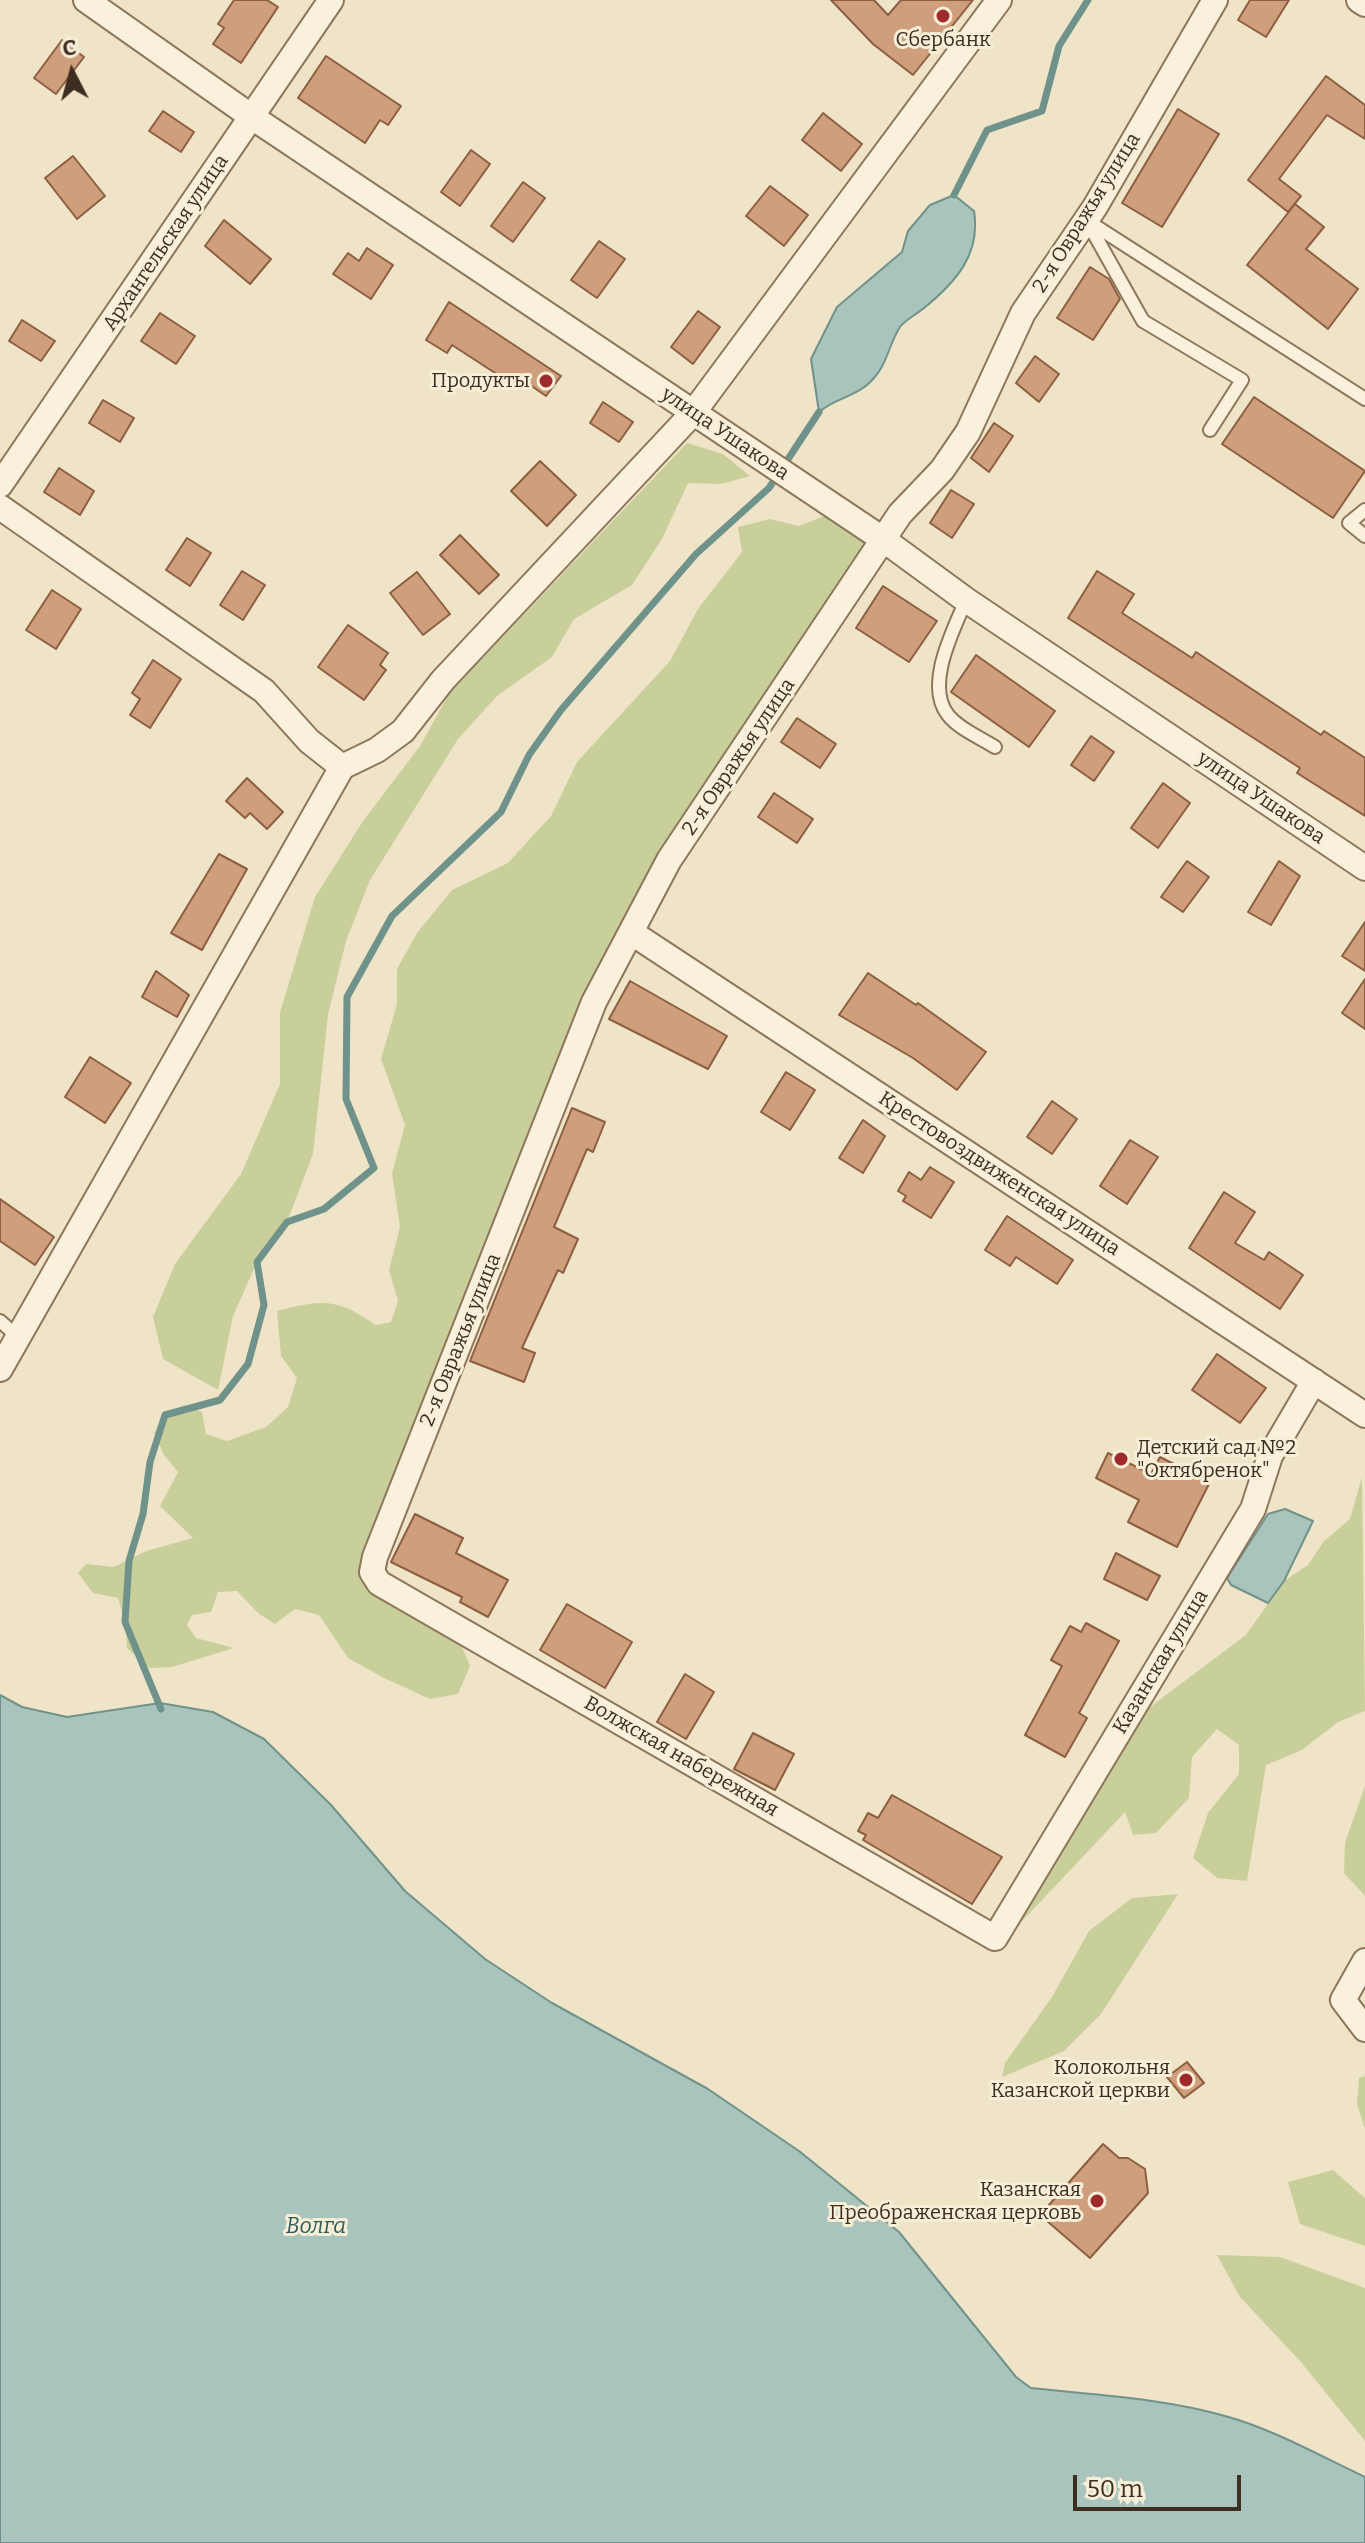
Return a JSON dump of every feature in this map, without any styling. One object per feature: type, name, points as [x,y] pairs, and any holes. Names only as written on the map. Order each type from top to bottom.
[{"type":"street","name":"улица Ушакова","points":[[86,0],[252,117],[884,540],[966,600],[1365,868]]},
{"type":"street","name":"Архангельская улица","points":[[0,485],[331,0]]},
{"type":"street","points":[[0,1369],[9,1329],[342,767],[377,750],[403,731],[443,680],[693,413],[999,0]]},
{"type":"street","name":"2-я Овражья улица","points":[[372,1572],[375,1557],[594,1002],[669,860],[900,514],[942,470],[968,432],[1023,313],[1086,220],[1215,0]]},
{"type":"street","points":[[1359,0],[1365,4]]},
{"type":"street","points":[[0,507],[264,691],[309,741],[342,767]]},
{"type":"street","name":"Крестовоздвиженская улица","points":[[632,933],[1365,1415]]},
{"type":"street","name":"Казанская улица","points":[[995,1938],[1253,1509],[1270,1456],[1314,1381]]},
{"type":"street","name":"Волжская набережная","points":[[372,1572],[379,1583],[995,1938]]},
{"type":"street","points":[[1365,1961],[1343,2000],[1365,2029]]},
{"type":"lane","points":[[1086,220],[1365,399]]},
{"type":"lane","points":[[1086,220],[1143,321],[1242,380],[1210,430]]},
{"type":"lane","points":[[1365,510],[1349,523],[1365,536]]},
{"type":"lane","points":[[966,600],[944,658],[940,683],[942,699],[947,714],[995,747]]},
{"type":"green space","points":[[687,443],[723,454],[750,476],[721,484],[688,483],[662,539],[632,585],[574,619],[552,657],[497,696],[458,739],[370,880],[346,941],[328,1015],[313,1154],[287,1222],[257,1262],[233,1316],[218,1390],[163,1359],[153,1317],[175,1264],[241,1174],[280,1084],[280,1012],[315,897],[363,821],[420,746],[450,692]]},
{"type":"green space","points":[[830,514],[874,543],[665,856],[367,1572],[456,1632],[470,1666],[458,1694],[430,1699],[384,1678],[348,1658],[319,1615],[295,1609],[275,1624],[258,1613],[237,1591],[218,1592],[211,1612],[192,1615],[187,1625],[196,1638],[234,1648],[172,1667],[149,1668],[127,1648],[125,1622],[118,1598],[93,1593],[78,1573],[86,1564],[114,1567],[146,1551],[193,1538],[160,1506],[178,1472],[164,1455],[154,1433],[165,1415],[184,1405],[202,1412],[206,1434],[227,1441],[266,1427],[288,1407],[297,1378],[281,1356],[277,1311],[306,1304],[329,1303],[351,1310],[376,1325],[391,1322],[398,1301],[389,1270],[400,1227],[392,1173],[405,1125],[381,1059],[397,1004],[397,969],[417,933],[452,890],[508,863],[551,816],[577,762],[670,661],[698,609],[742,552],[738,527],[770,519],[798,526]]},
{"type":"green space","points":[[1362,1477],[1365,1711],[1338,1722],[1302,1750],[1266,1765],[1247,1881],[1217,1878],[1193,1858],[1208,1813],[1239,1774],[1239,1745],[1217,1729],[1192,1757],[1189,1798],[1156,1833],[1133,1835],[1125,1812],[1012,1932],[1138,1716],[1246,1635],[1284,1581],[1308,1565],[1324,1541],[1350,1519]]},
{"type":"green space","points":[[1365,1786],[1365,1896],[1344,1873],[1345,1843]]},
{"type":"green space","points":[[1178,1894],[1101,2014],[1064,2051],[1002,2077],[1005,2063],[1052,1997],[1089,1931],[1132,1898]]},
{"type":"green space","points":[[1365,2076],[1365,2129],[1357,2104],[1359,2078]]},
{"type":"green space","points":[[1333,2170],[1365,2198],[1365,2246],[1300,2224],[1288,2182]]},
{"type":"green space","points":[[1217,2255],[1280,2257],[1365,2288],[1365,2441],[1300,2361],[1240,2297]]},
{"type":"water","points":[[954,195],[974,211],[974,241],[964,266],[946,288],[900,327],[874,378],[862,389],[819,412],[811,359],[837,307],[902,252],[908,231],[930,205]]},
{"type":"water","points":[[1285,1509],[1313,1521],[1284,1581],[1268,1603],[1231,1585],[1227,1578],[1268,1514]]},
{"type":"water","name":"Волга","points":[[0,1695],[22,1707],[67,1717],[160,1703],[213,1712],[264,1739],[331,1805],[405,1891],[485,1959],[552,2003],[708,2089],[799,2151],[899,2232],[1016,2377],[1031,2388],[1178,2405],[1243,2421],[1296,2444],[1365,2477],[1365,2543],[0,2543]]},
{"type":"building","points":[[234,0],[267,0],[278,7],[241,63],[213,44],[224,28],[218,24]]},
{"type":"building","points":[[831,0],[874,0],[888,15],[901,0],[973,0],[913,75],[873,44]]},
{"type":"building","points":[[1250,0],[1289,0],[1266,37],[1238,20]]},
{"type":"building","points":[[62,40],[84,57],[56,94],[34,78]]},
{"type":"building","points":[[326,56],[401,106],[388,125],[380,120],[365,143],[298,98]]},
{"type":"building","points":[[1326,76],[1365,105],[1365,139],[1327,115],[1279,179],[1301,196],[1288,212],[1248,180]]},
{"type":"building","points":[[1178,109],[1219,134],[1162,227],[1122,203]]},
{"type":"building","points":[[163,111],[194,132],[181,152],[149,131]]},
{"type":"building","points":[[823,113],[862,144],[841,171],[802,140]]},
{"type":"building","points":[[471,150],[490,164],[460,206],[441,192]]},
{"type":"building","points":[[73,156],[105,196],[77,219],[45,178]]},
{"type":"building","points":[[523,182],[545,198],[513,242],[491,226]]},
{"type":"building","points":[[770,186],[808,215],[784,246],[746,216]]},
{"type":"building","points":[[1295,204],[1324,227],[1306,249],[1358,289],[1328,329],[1247,265]]},
{"type":"building","points":[[224,220],[271,259],[250,284],[205,246]]},
{"type":"building","points":[[599,241],[625,259],[597,298],[571,280]]},
{"type":"building","points":[[367,248],[393,265],[371,299],[333,274],[348,253],[359,261]]},
{"type":"building","points":[[1090,267],[1109,279],[1120,299],[1093,340],[1057,318]]},
{"type":"building","points":[[449,302],[561,376],[546,396],[517,376],[512,384],[452,345],[447,353],[426,340]]},
{"type":"building","points":[[698,311],[720,327],[693,364],[671,347]]},
{"type":"building","points":[[160,313],[195,336],[176,364],[141,341]]},
{"type":"building","points":[[22,320],[55,341],[41,361],[9,341]]},
{"type":"building","points":[[1035,356],[1059,374],[1039,402],[1016,383]]},
{"type":"building","points":[[1254,397],[1365,471],[1333,518],[1222,444]]},
{"type":"building","points":[[103,400],[134,418],[120,442],[89,423]]},
{"type":"building","points":[[603,402],[633,422],[619,442],[590,423]]},
{"type":"building","points":[[994,423],[1013,436],[989,472],[971,458]]},
{"type":"building","points":[[540,461],[576,495],[547,526],[511,491]]},
{"type":"building","points":[[59,468],[94,491],[80,515],[44,492]]},
{"type":"building","points":[[951,490],[974,504],[952,538],[930,523]]},
{"type":"building","points":[[460,535],[499,575],[479,594],[440,555]]},
{"type":"building","points":[[187,538],[211,553],[190,586],[166,570]]},
{"type":"building","points":[[242,571],[265,585],[243,620],[220,605]]},
{"type":"building","points":[[1097,571],[1134,594],[1122,613],[1192,658],[1196,652],[1321,735],[1324,731],[1365,758],[1365,816],[1297,773],[1300,768],[1068,618]]},
{"type":"building","points":[[417,572],[450,614],[423,635],[390,593]]},
{"type":"building","points":[[883,586],[937,621],[909,662],[856,628]]},
{"type":"building","points":[[52,590],[81,609],[56,649],[26,630]]},
{"type":"building","points":[[348,625],[388,653],[380,665],[386,670],[364,700],[318,667]]},
{"type":"building","points":[[976,655],[1055,711],[1029,747],[951,692]]},
{"type":"building","points":[[153,660],[181,679],[150,728],[130,715],[140,699],[132,693]]},
{"type":"building","points":[[797,718],[836,744],[820,768],[781,742]]},
{"type":"building","points":[[1091,736],[1114,752],[1094,781],[1071,765]]},
{"type":"building","points":[[247,778],[283,812],[267,829],[250,813],[245,818],[226,801]]},
{"type":"building","points":[[1163,783],[1190,803],[1158,848],[1131,828]]},
{"type":"building","points":[[774,793],[813,819],[797,843],[758,817]]},
{"type":"building","points":[[219,854],[247,869],[202,950],[171,933]]},
{"type":"building","points":[[1187,861],[1209,877],[1183,912],[1161,897]]},
{"type":"building","points":[[1279,861],[1300,876],[1271,925],[1248,912]]},
{"type":"building","points":[[1365,922],[1365,971],[1342,956]]},
{"type":"building","points":[[156,971],[189,995],[177,1017],[142,997]]},
{"type":"building","points":[[868,973],[916,1005],[918,1003],[986,1052],[957,1090],[913,1058],[839,1015]]},
{"type":"building","points":[[1365,979],[1365,1029],[1342,1013]]},
{"type":"building","points":[[630,981],[727,1036],[708,1069],[609,1019]]},
{"type":"building","points":[[90,1057],[131,1083],[105,1123],[65,1097]]},
{"type":"building","points":[[786,1072],[815,1090],[790,1130],[761,1112]]},
{"type":"building","points":[[1052,1101],[1077,1119],[1052,1154],[1027,1137]]},
{"type":"building","points":[[572,1108],[605,1122],[593,1152],[587,1149],[554,1227],[578,1239],[563,1273],[558,1270],[522,1348],[535,1353],[524,1382],[470,1361]]},
{"type":"building","points":[[863,1120],[885,1136],[863,1173],[839,1158]]},
{"type":"building","points":[[1130,1140],[1158,1157],[1127,1204],[1100,1186]]},
{"type":"building","points":[[930,1167],[954,1182],[931,1218],[903,1201],[906,1196],[898,1191],[909,1172],[921,1180]]},
{"type":"building","points":[[1224,1192],[1255,1212],[1235,1243],[1264,1260],[1269,1252],[1303,1275],[1280,1309],[1189,1248]]},
{"type":"building","points":[[0,1199],[54,1237],[35,1265],[0,1241]]},
{"type":"building","points":[[1007,1216],[1073,1260],[1057,1284],[1016,1257],[1010,1266],[985,1250]]},
{"type":"building","points":[[1217,1354],[1266,1388],[1240,1423],[1192,1390]]},
{"type":"building","points":[[1108,1453],[1151,1474],[1160,1457],[1210,1482],[1177,1547],[1128,1522],[1139,1500],[1096,1478]]},
{"type":"building","points":[[415,1514],[463,1538],[456,1553],[508,1580],[488,1617],[460,1602],[462,1597],[391,1562]]},
{"type":"building","points":[[1116,1553],[1160,1576],[1147,1600],[1104,1579]]},
{"type":"building","points":[[567,1604],[632,1642],[605,1688],[540,1650]]},
{"type":"building","points":[[1086,1623],[1119,1641],[1079,1713],[1087,1718],[1065,1757],[1025,1735],[1062,1666],[1051,1660],[1070,1626],[1081,1632]]},
{"type":"building","points":[[685,1674],[714,1692],[686,1739],[657,1722]]},
{"type":"building","points":[[753,1733],[794,1754],[775,1790],[734,1769]]},
{"type":"building","points":[[892,1795],[1002,1857],[972,1904],[863,1840],[866,1835],[858,1831],[868,1813],[878,1818]]},
{"type":"building","name":"Колокольня Казанской церкви","points":[[1187,2062],[1204,2083],[1184,2098],[1167,2077]]},
{"type":"building","name":"Казанская Преображенская церковь","points":[[1103,2144],[1119,2158],[1128,2158],[1145,2169],[1148,2193],[1090,2258],[1040,2215]]},
{"type":"waterway","points":[[954,195],[987,130],[1042,111],[1059,46],[1088,0]]},
{"type":"waterway","points":[[161,1709],[125,1622],[129,1561],[143,1514],[150,1462],[165,1415],[220,1400],[248,1364],[264,1305],[257,1262],[287,1222],[324,1209],[374,1168],[346,1099],[347,997],[392,916],[501,812],[529,755],[561,710],[696,554],[769,488],[819,412]]},
{"type":"place","name":"Сбербанк","points":[[943,16]]},
{"type":"place","name":"Продукты","points":[[546,381]]},
{"type":"place","name":"Детский сад №2 \"Октябренок\"","points":[[1121,1459]]},
{"type":"place","name":"Колокольня Казанской церкви","points":[[1186,2080]]},
{"type":"place","name":"Казанская Преображенская церковь","points":[[1097,2201]]}]
